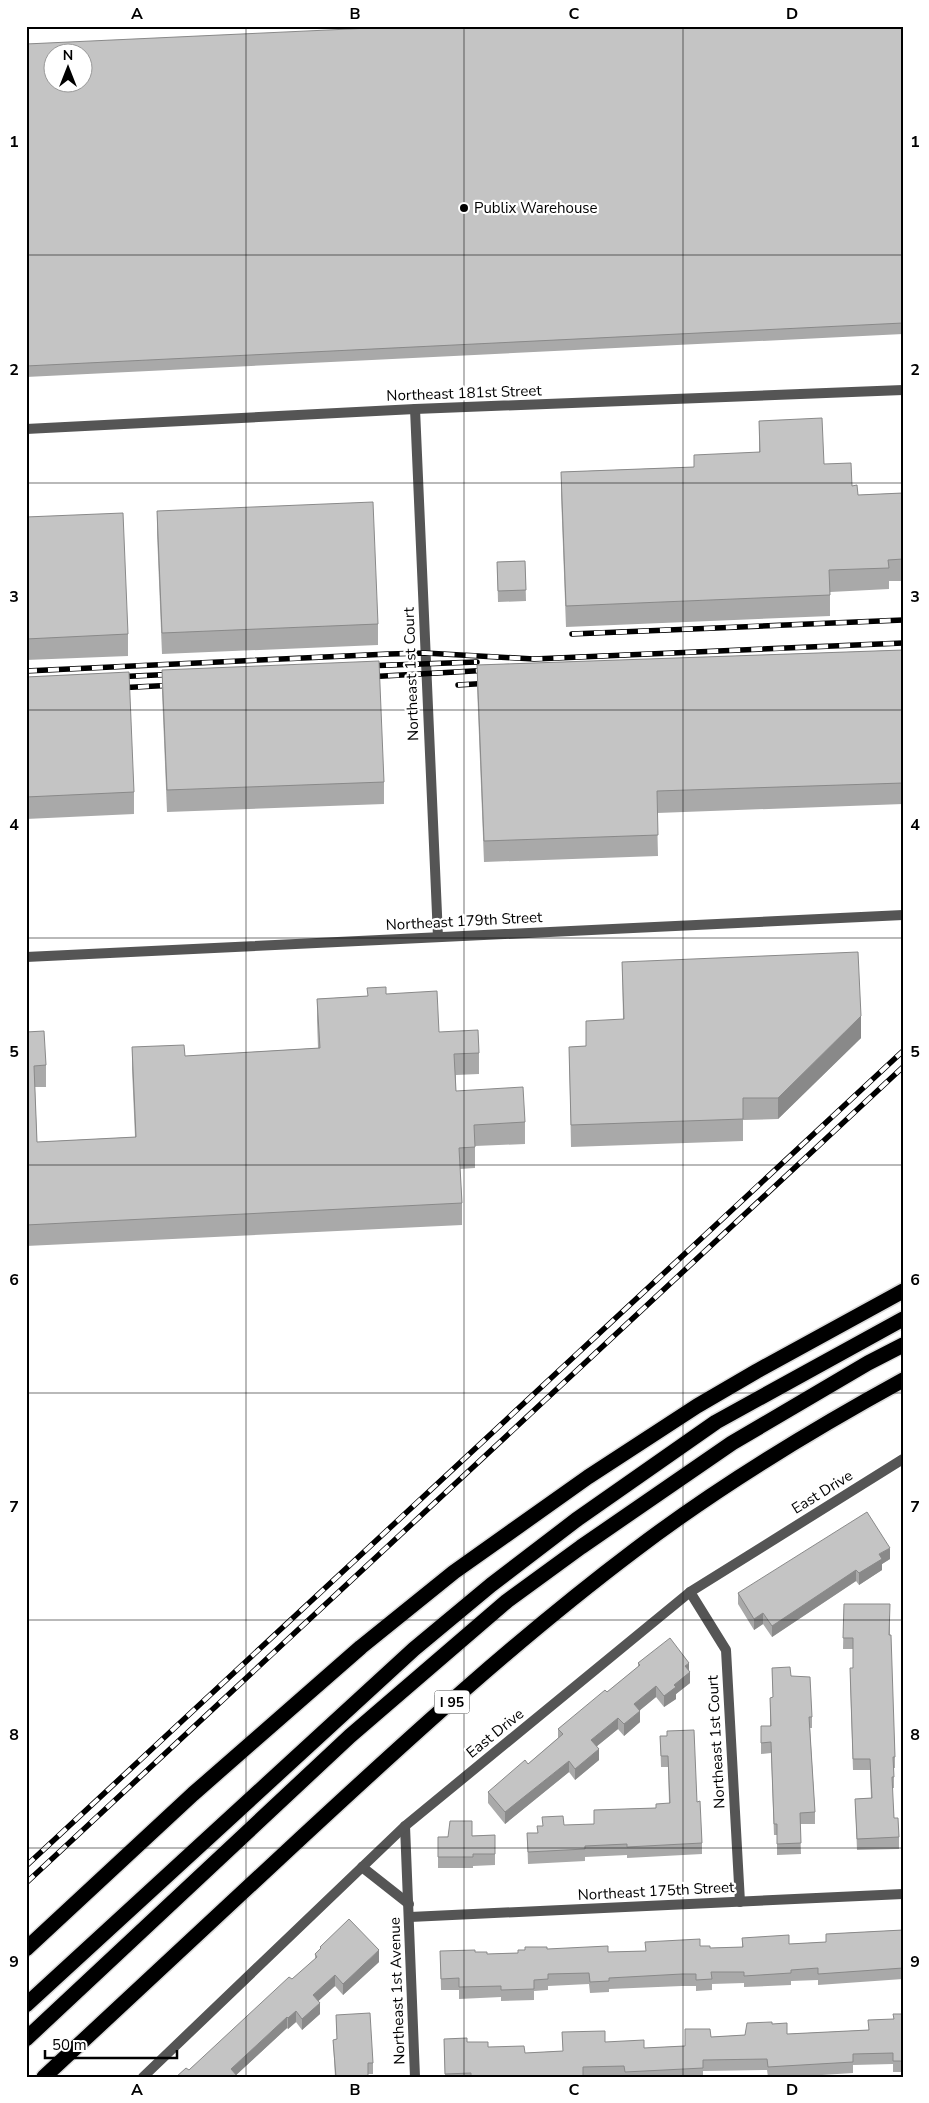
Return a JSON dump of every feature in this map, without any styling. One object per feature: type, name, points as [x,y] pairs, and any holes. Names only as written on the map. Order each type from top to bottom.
[{"type":"highway","points":[[26,1949],[200,1788],[361,1647],[454,1572],[588,1477],[697,1406],[765,1366],[903,1291]]},
{"type":"highway","points":[[26,2005],[414,1649],[491,1585],[576,1520],[716,1422],[903,1319]]},
{"type":"highway","points":[[26,2039],[350,1736],[507,1602],[581,1547],[732,1443],[868,1363],[903,1345]]},
{"type":"highway","name":"I 95","points":[[44,2077],[361,1783],[524,1638],[636,1549],[743,1474],[842,1414],[903,1380]]},
{"type":"street","name":"Northeast 181st Street","points":[[26,430],[414,409],[903,390]]},
{"type":"street","name":"Northeast 1st Court","points":[[414,409],[438,937]]},
{"type":"street","name":"Northeast 179th Street","points":[[26,957],[903,915]]},
{"type":"street","name":"East Drive","points":[[143,2077],[405,1826],[690,1592],[903,1459]]},
{"type":"street","name":"Northeast 1st Court","points":[[690,1592],[726,1650],[740,1902]]},
{"type":"street","name":"Northeast 1st Avenue","points":[[405,1826],[415,2077]]},
{"type":"street","name":"Northeast 1st Avenue","points":[[362,1867],[409,1904]]},
{"type":"street","name":"Northeast 175th Street","points":[[410,1917],[903,1894]]},
{"type":"building","name":"Publix Warehouse","points":[[414,26],[903,26],[903,323],[26,366],[26,44],[42,43],[42,92],[92,92],[92,42],[69,42]]},
{"type":"building","points":[[822,418],[824,464],[851,463],[852,486],[857,485],[858,495],[903,493],[903,559],[888,560],[889,568],[829,570],[830,595],[566,606],[561,472],[694,467],[694,455],[760,452],[759,421]]},
{"type":"building","points":[[373,502],[378,624],[162,633],[157,511]]},
{"type":"building","points":[[123,513],[128,634],[26,639],[26,517]]},
{"type":"building","points":[[525,561],[526,590],[498,591],[497,562]]},
{"type":"building","points":[[903,650],[903,783],[657,791],[658,835],[484,841],[477,665]]},
{"type":"building","points":[[379,661],[384,782],[167,790],[162,670]]},
{"type":"building","points":[[129,672],[134,792],[26,797],[26,677]]},
{"type":"building","points":[[858,952],[861,1016],[778,1098],[743,1098],[743,1119],[571,1125],[569,1047],[586,1046],[586,1021],[624,1019],[622,962]]},
{"type":"building","points":[[386,987],[386,994],[437,991],[439,1032],[478,1030],[479,1053],[454,1054],[456,1091],[523,1087],[525,1122],[474,1125],[475,1147],[459,1148],[462,1203],[26,1225],[26,1032],[44,1031],[46,1065],[34,1066],[37,1142],[136,1137],[132,1047],[184,1045],[185,1056],[320,1048],[317,999],[368,996],[367,988]]},
{"type":"building","points":[[867,1512],[890,1548],[879,1554],[882,1559],[859,1573],[856,1570],[772,1626],[763,1613],[754,1619],[738,1593]]},
{"type":"building","points":[[844,1604],[890,1604],[889,1635],[891,1635],[895,1757],[893,1757],[894,1777],[892,1777],[894,1818],[898,1818],[899,1837],[857,1839],[855,1799],[872,1798],[870,1759],[853,1759],[850,1668],[853,1668],[853,1638],[843,1638]]},
{"type":"building","points":[[670,1638],[689,1663],[685,1666],[690,1672],[674,1685],[676,1687],[664,1696],[656,1686],[634,1704],[640,1711],[624,1724],[618,1718],[591,1740],[599,1749],[575,1769],[569,1761],[505,1812],[488,1792],[525,1760],[528,1764],[563,1734],[558,1729],[605,1690],[607,1692],[640,1665],[638,1663]]},
{"type":"building","points":[[790,1667],[791,1676],[810,1677],[812,1717],[809,1717],[815,1812],[800,1813],[801,1843],[777,1844],[777,1824],[774,1824],[771,1742],[761,1743],[761,1726],[771,1726],[772,1668]]},
{"type":"building","points":[[694,1730],[697,1802],[700,1801],[702,1843],[627,1847],[627,1844],[585,1846],[585,1849],[528,1852],[527,1833],[538,1833],[537,1826],[543,1826],[542,1817],[563,1816],[564,1825],[594,1824],[594,1810],[656,1808],[656,1804],[670,1803],[668,1756],[661,1756],[660,1736],[667,1736],[667,1731]]},
{"type":"building","points":[[450,1821],[472,1821],[472,1836],[495,1835],[495,1854],[473,1854],[473,1857],[438,1857],[438,1837],[448,1837]]},
{"type":"building","points":[[349,1919],[379,1950],[343,1984],[335,1975],[313,1995],[320,2003],[302,2019],[296,2011],[287,2017],[231,2069],[238,2077],[176,2077],[186,2068],[189,2070],[289,1977],[292,1979],[317,1957],[315,1954],[320,1947]]},
{"type":"building","points":[[903,1930],[903,1968],[818,1974],[818,1968],[791,1970],[791,1973],[744,1976],[744,1972],[711,1972],[712,1979],[696,1980],[696,1974],[682,1974],[609,1978],[609,1981],[590,1982],[589,1973],[548,1974],[548,1979],[534,1980],[534,1989],[501,1990],[501,1986],[459,1987],[459,1978],[441,1979],[440,1951],[475,1950],[475,1952],[487,1952],[487,1954],[518,1953],[518,1950],[525,1950],[525,1947],[547,1947],[547,1949],[608,1946],[608,1952],[646,1951],[645,1942],[700,1939],[700,1946],[710,1946],[710,1948],[743,1947],[742,1938],[789,1935],[789,1944],[826,1942],[826,1934]]},
{"type":"building","points":[[370,2013],[373,2063],[368,2063],[368,2077],[336,2077],[333,2040],[337,2039],[336,2015]]},
{"type":"building","points":[[893,2014],[903,2014],[903,2061],[893,2061],[893,2053],[853,2054],[853,2062],[768,2067],[767,2059],[703,2060],[703,2068],[625,2072],[624,2066],[583,2067],[583,2076],[471,2077],[471,2073],[445,2074],[444,2039],[467,2038],[467,2042],[488,2042],[488,2047],[524,2046],[525,2053],[563,2051],[562,2032],[605,2031],[605,2042],[644,2040],[644,2048],[685,2046],[685,2029],[710,2029],[711,2037],[745,2035],[747,2023],[787,2023],[787,2034],[869,2030],[868,2020],[894,2019]]},
{"type":"railway","points":[[572,634],[903,620]]},
{"type":"railway","points":[[26,671],[389,654],[425,653],[534,659],[903,643]]},
{"type":"railway","points":[[364,666],[477,662]]},
{"type":"railway","points":[[366,677],[491,670]]},
{"type":"railway","points":[[114,677],[177,674]]},
{"type":"railway","points":[[458,685],[491,683]]},
{"type":"railway","points":[[116,688],[176,685]]},
{"type":"railway","points":[[26,1866],[903,1051]]},
{"type":"railway","points":[[26,1883],[903,1067]]},
{"type":"place","name":"Publix Warehouse","points":[[464,208]]}]
